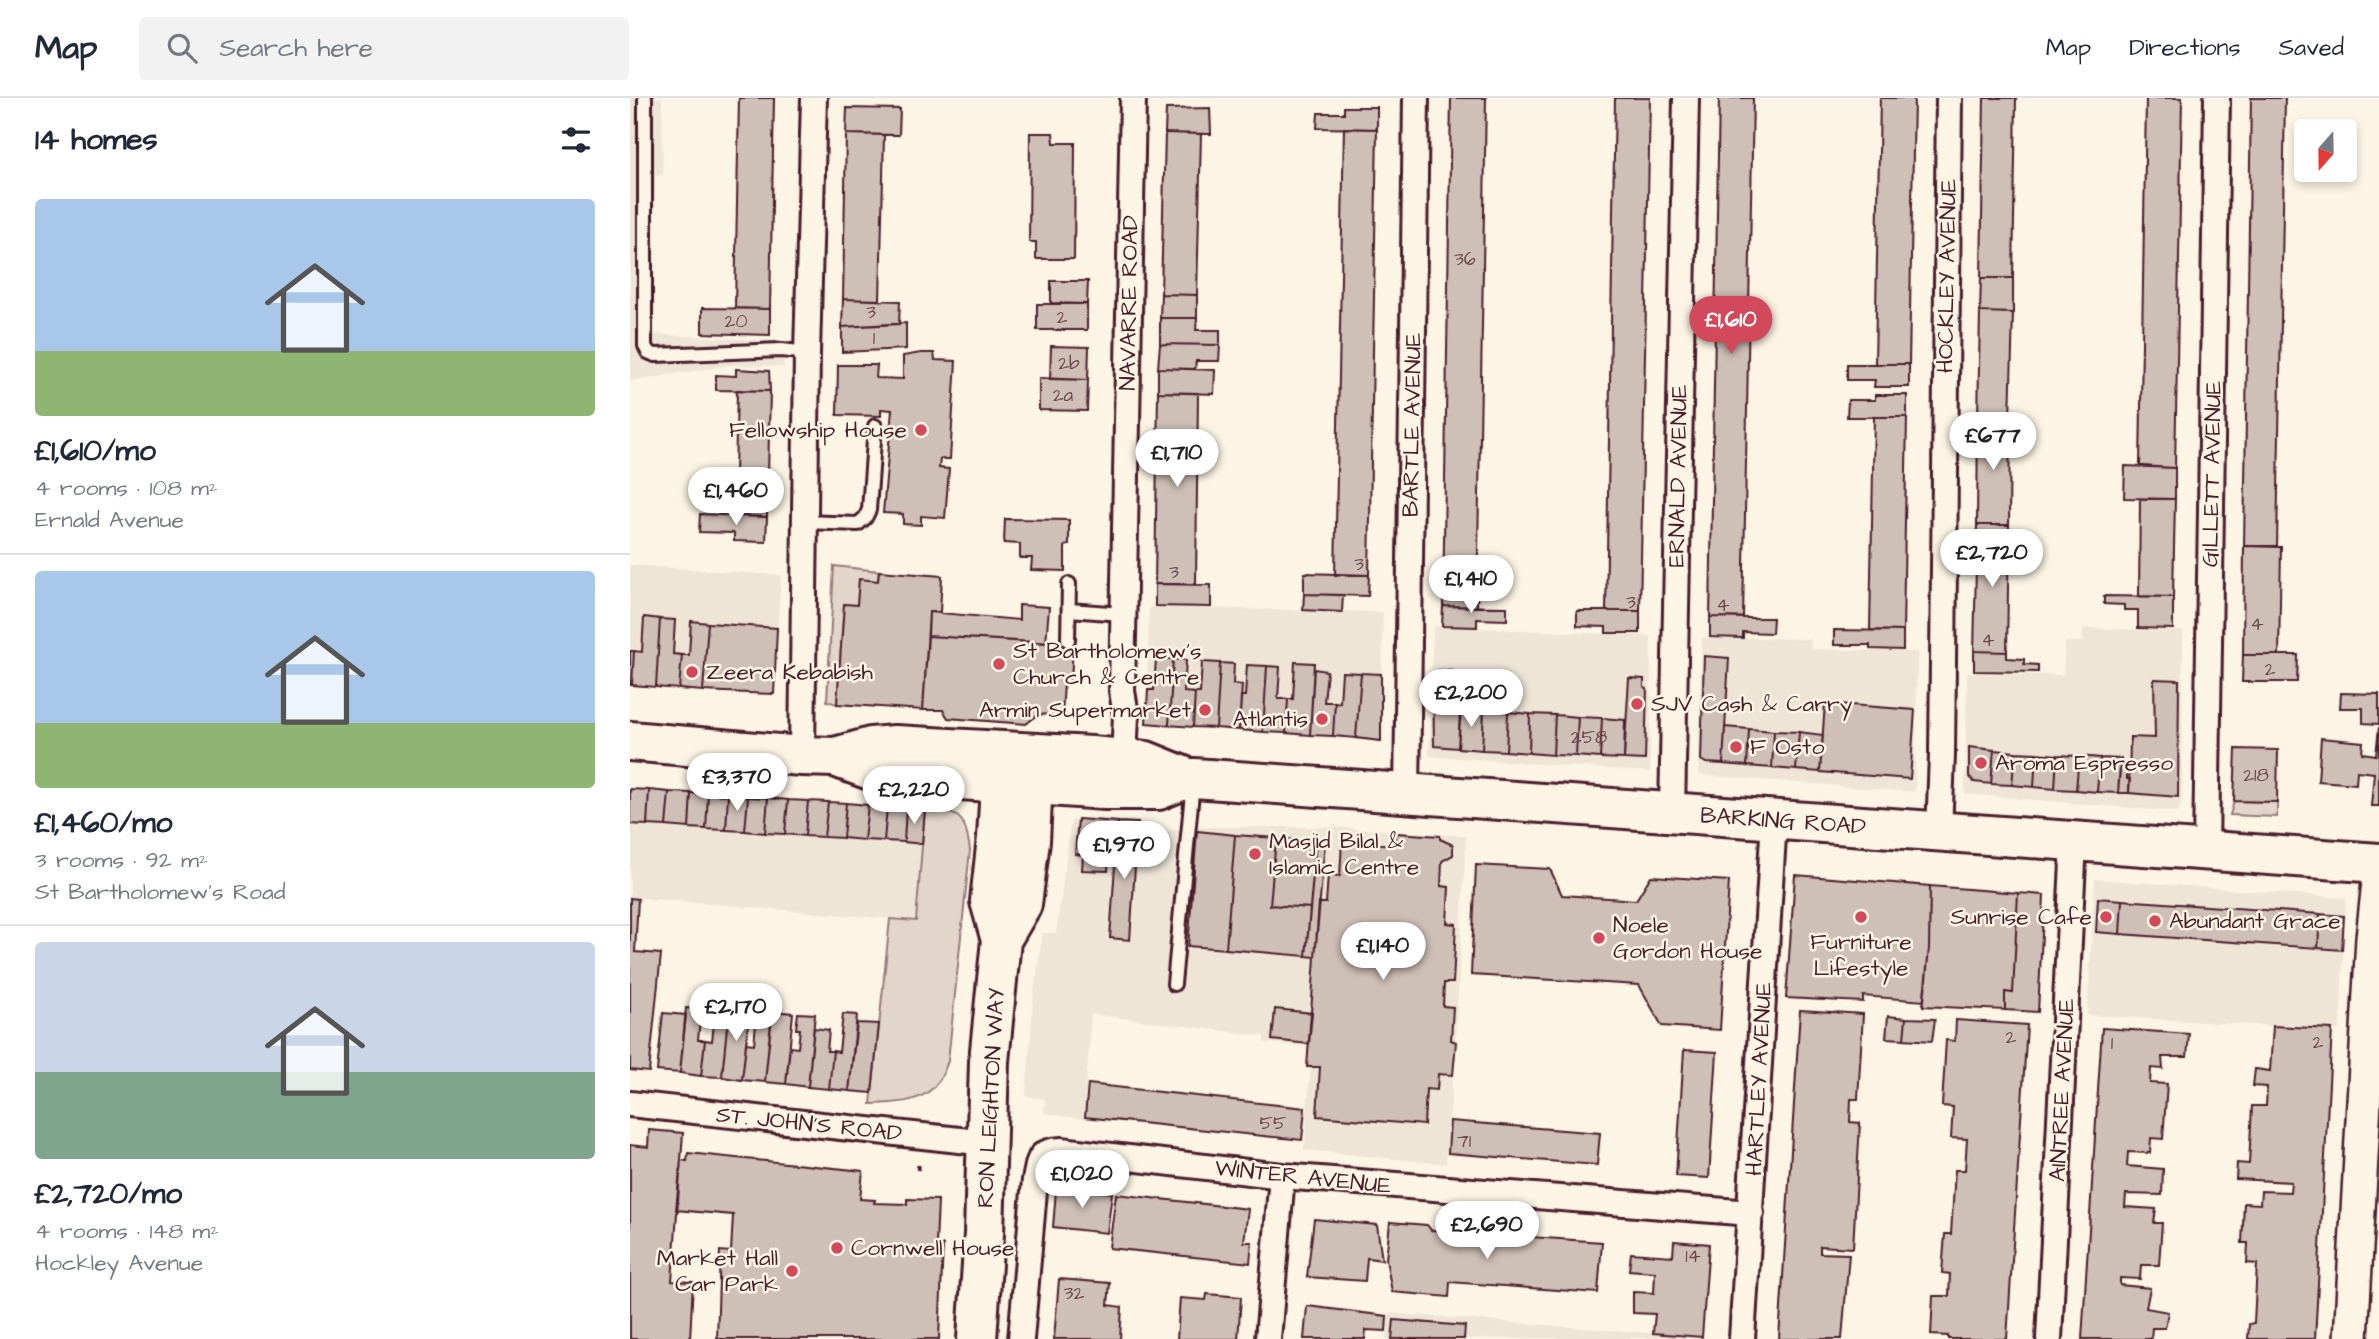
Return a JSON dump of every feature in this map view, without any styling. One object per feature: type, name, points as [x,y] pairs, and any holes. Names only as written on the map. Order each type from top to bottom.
[{"type":"main road","name":"BARKING ROAD","points":[[630,741],[819,756],[895,745],[1017,768],[1106,790],[1158,790],[1191,778]]},
{"type":"main road","name":"BARKING ROAD","points":[[1017,768],[1124,759],[1146,761],[1191,778],[2379,863]]},
{"type":"main road","name":"RON LEIGHTON WAY","points":[[977,1339],[984,1234],[989,1061],[1001,940],[1022,904],[1030,841],[1017,768]]},
{"type":"main road","points":[[2351,1339],[2373,938],[2379,882]]},
{"type":"street","points":[[814,98],[805,522],[819,756]]},
{"type":"street","name":"NAVARRE ROAD","points":[[1124,759],[1126,715],[1122,691],[1123,614],[1133,98]]},
{"type":"street","name":"BARTLE AVENUE","points":[[1407,794],[1416,98]]},
{"type":"street","name":"ERNALD AVENUE","points":[[1672,813],[1686,98]]},
{"type":"street","name":"HOCKLEY AVENUE","points":[[1939,832],[1949,98]]},
{"type":"street","name":"GILLETT AVENUE","points":[[2206,851],[2217,98]]},
{"type":"street","name":"HARTLEY AVENUE","points":[[1742,1339],[1774,820]]},
{"type":"street","name":"AINTREE AVENUE","points":[[2049,1339],[2074,842]]},
{"type":"street","name":"ST. JOHN'S ROAD","points":[[630,1104],[987,1143]]},
{"type":"street","name":"WINTER AVENUE","points":[[1021,1339],[1035,1180],[1041,1156],[1047,1151],[1061,1150],[1282,1176],[1751,1213]]},
{"type":"street","points":[[1268,1339],[1282,1176]]},
{"type":"lane","points":[[645,98],[645,346],[648,352],[655,355],[782,350],[807,353]]},
{"type":"lane","points":[[805,522],[858,523],[865,518],[869,510],[875,426]]},
{"type":"lane","points":[[1068,640],[1069,583]]},
{"type":"lane","points":[[1069,610],[1123,614]]},
{"type":"lane","points":[[1174,984],[1191,778]]},
{"type":"path","points":[[919,1162],[919,1170]]},
{"type":"shaded area","points":[[630,98],[662,98],[663,175],[655,176],[652,334],[782,341],[784,367],[731,365],[630,381]]},
{"type":"shaded area","points":[[630,565],[781,575],[774,694],[630,685]]},
{"type":"shaded area","points":[[834,566],[879,571],[878,581],[859,580],[857,605],[844,604],[837,704],[827,701]]},
{"type":"shaded area","points":[[1149,607],[1383,612],[1381,741],[1146,723]]},
{"type":"shaded area","points":[[1433,626],[1651,636],[1650,772],[1429,756]]},
{"type":"shaded area","points":[[2083,628],[2183,631],[2182,795],[2179,812],[1965,794],[1967,673],[2063,675],[2065,642],[2083,642]]},
{"type":"shaded area","points":[[1702,637],[1810,639],[1811,649],[1917,652],[1915,792],[1698,775]]},
{"type":"shaded area","points":[[630,789],[925,809],[916,921],[630,897]]},
{"type":"shaded area","points":[[2234,801],[2277,802],[2277,817],[2230,815]]},
{"type":"shaded area","points":[[925,809],[958,817],[965,828],[970,850],[948,1061],[940,1080],[924,1095],[908,1101],[871,1104],[890,919],[916,921]]},
{"type":"shaded area","points":[[1078,819],[1138,823],[1139,829],[1333,827],[1466,836],[1446,1164],[1304,1150],[1312,1047],[1264,1043],[1264,1036],[1091,1014],[1084,1119],[1044,1113],[1045,1099],[1026,1096],[1034,992],[1043,933],[1056,933],[1071,821]]},
{"type":"shaded area","points":[[2095,879],[2346,898],[2340,1030],[2087,1015]]},
{"type":"shaded area","points":[[1388,1313],[1714,1338],[1386,1339]]},
{"type":"building","points":[[739,98],[774,98],[770,309],[735,308]]},
{"type":"building","points":[[1451,98],[1486,98],[1477,607],[1443,606]]},
{"type":"building","points":[[1615,98],[1650,98],[1640,611],[1606,611]]},
{"type":"building","points":[[1719,98],[1753,98],[1743,618],[1710,617]]},
{"type":"building","points":[[1880,98],[1914,98],[1909,364],[1875,364]]},
{"type":"building","points":[[1984,98],[2016,98],[2013,278],[1981,278]]},
{"type":"building","points":[[2146,98],[2182,98],[2175,468],[2140,466]]},
{"type":"building","points":[[2251,98],[2285,98],[2277,546],[2244,546]]},
{"type":"building","points":[[1344,107],[1377,107],[1377,129],[1317,128],[1318,113],[1344,113]]},
{"type":"building","points":[[847,108],[900,109],[899,135],[846,134]]},
{"type":"building","points":[[1210,108],[1211,134],[1165,133],[1166,109]]},
{"type":"building","points":[[1344,128],[1377,129],[1369,575],[1335,575]]},
{"type":"building","points":[[1030,133],[1053,133],[1054,143],[1075,143],[1074,259],[1036,259],[1036,242],[1029,242]]},
{"type":"building","points":[[1165,133],[1201,134],[1197,295],[1161,294]]},
{"type":"building","points":[[846,134],[884,135],[880,300],[843,299]]},
{"type":"building","points":[[1981,278],[2013,278],[2013,313],[1980,312]]},
{"type":"building","points":[[1051,281],[1088,281],[1087,304],[1051,303]]},
{"type":"building","points":[[1161,294],[1197,295],[1197,318],[1160,318]]},
{"type":"building","points":[[843,299],[900,301],[899,324],[842,327]]},
{"type":"building","points":[[1037,304],[1087,304],[1087,330],[1037,330]]},
{"type":"building","points":[[702,308],[770,309],[770,335],[702,333]]},
{"type":"building","points":[[1980,312],[2013,313],[2010,420],[1978,419]]},
{"type":"building","points":[[1160,318],[1197,318],[1196,330],[1220,330],[1220,345],[1160,344]]},
{"type":"building","points":[[906,323],[906,349],[842,352],[842,327]]},
{"type":"building","points":[[1160,344],[1220,345],[1219,361],[1196,361],[1195,369],[1158,368]]},
{"type":"building","points":[[1051,346],[1089,347],[1088,380],[1050,379]]},
{"type":"building","name":"Fellowship House","points":[[934,353],[935,360],[956,361],[950,459],[940,459],[939,468],[949,469],[945,518],[921,516],[921,525],[903,524],[903,514],[883,513],[892,410],[881,409],[881,416],[837,415],[838,365],[877,365],[876,378],[903,379],[903,356]]},
{"type":"building","points":[[1847,364],[1909,364],[1909,387],[1874,387],[1875,380],[1847,380]]},
{"type":"building","points":[[1158,368],[1215,370],[1214,394],[1158,392]]},
{"type":"building","points":[[736,369],[769,371],[770,391],[716,390],[716,375],[736,376]]},
{"type":"building","points":[[1039,378],[1088,380],[1087,411],[1039,410]]},
{"type":"building","points":[[737,390],[770,391],[767,517],[734,516]]},
{"type":"building","points":[[1158,392],[1198,393],[1196,584],[1155,584]]},
{"type":"building","points":[[1875,395],[1907,395],[1907,417],[1847,417],[1848,400],[1875,400]]},
{"type":"building","points":[[1874,417],[1907,417],[1903,631],[1870,630]]},
{"type":"building","points":[[1978,419],[2010,420],[2009,525],[1977,525]]},
{"type":"building","points":[[2125,466],[2175,468],[2175,499],[2124,498]]},
{"type":"building","points":[[2140,499],[2175,499],[2173,597],[2139,596]]},
{"type":"building","points":[[700,514],[767,517],[766,542],[734,541],[734,533],[699,532]]},
{"type":"building","points":[[1005,519],[1069,520],[1065,571],[1031,570],[1032,558],[1020,558],[1020,544],[1004,543]]},
{"type":"building","points":[[1977,525],[2009,525],[2007,652],[1974,651]]},
{"type":"building","points":[[2244,546],[2281,547],[2279,655],[2243,655]]},
{"type":"building","points":[[879,571],[942,576],[940,612],[929,612],[923,710],[837,704],[844,604],[857,605],[859,579],[878,581]]},
{"type":"building","points":[[1304,573],[1369,575],[1368,596],[1304,594]]},
{"type":"building","points":[[1155,584],[1211,585],[1211,607],[1155,606]]},
{"type":"building","points":[[1304,594],[1343,595],[1342,612],[1303,610]]},
{"type":"building","points":[[2104,596],[2173,597],[2173,629],[2138,628],[2138,610],[2124,610],[2124,605],[2104,604]]},
{"type":"building","points":[[1019,605],[1049,607],[1046,643],[928,636],[929,612],[1019,620]]},
{"type":"building","points":[[1443,606],[1507,607],[1507,620],[1477,619],[1477,627],[1442,626]]},
{"type":"building","points":[[1577,611],[1640,611],[1640,633],[1606,633],[1606,627],[1577,626]]},
{"type":"building","points":[[644,617],[660,619],[656,687],[632,685],[634,651],[642,652]]},
{"type":"building","points":[[1710,617],[1773,618],[1772,633],[1743,632],[1743,638],[1710,637]]},
{"type":"building","points":[[660,619],[675,620],[673,654],[682,655],[679,689],[656,687]]},
{"type":"building","name":"Zeera Kebabish","points":[[691,621],[708,623],[703,691],[679,689],[682,655],[689,655]]},
{"type":"building","points":[[708,623],[777,628],[774,694],[703,691]]},
{"type":"building","points":[[1834,630],[1903,631],[1903,650],[1870,649],[1870,645],[1834,645]]},
{"type":"building","name":"St Bartholomew's Church & Centre","points":[[928,636],[1073,644],[1071,683],[1064,683],[1062,716],[1039,714],[1026,724],[948,718],[943,710],[923,710]]},
{"type":"building","points":[[630,651],[634,651],[632,685],[630,685]]},
{"type":"building","points":[[1974,651],[2007,652],[2007,658],[2024,659],[2024,664],[2038,665],[2038,672],[1974,671]]},
{"type":"building","points":[[2243,655],[2298,655],[2297,682],[2242,682]]},
{"type":"building","points":[[1704,656],[1729,658],[1723,764],[1701,760]]},
{"type":"building","points":[[1156,658],[1173,659],[1169,725],[1146,723],[1148,690],[1154,690]]},
{"type":"building","points":[[1173,659],[1186,660],[1184,692],[1195,693],[1193,727],[1169,725]]},
{"type":"building","name":"Armin Supermarket","points":[[1202,662],[1220,663],[1216,728],[1193,727],[1195,693],[1200,693]]},
{"type":"building","points":[[1295,662],[1314,663],[1310,735],[1286,733],[1288,699],[1293,699]]},
{"type":"building","points":[[1220,663],[1234,664],[1233,684],[1242,685],[1239,730],[1216,728]]},
{"type":"building","points":[[1247,665],[1267,666],[1263,732],[1239,730],[1241,696],[1245,696]]},
{"type":"building","points":[[1267,666],[1280,667],[1278,699],[1288,699],[1286,733],[1263,732]]},
{"type":"building","name":"Atlantis","points":[[1314,669],[1327,671],[1324,702],[1335,702],[1333,736],[1310,735]]},
{"type":"building","points":[[1439,670],[1453,671],[1452,676],[1462,676],[1458,748],[1434,746],[1433,675],[1439,675]]},
{"type":"building","points":[[1342,672],[1361,673],[1356,738],[1333,736],[1335,702],[1340,703]]},
{"type":"building","points":[[1361,673],[1381,674],[1381,741],[1356,738]]},
{"type":"building","name":"SJV Cash & Carry","points":[[1629,678],[1644,679],[1644,687],[1647,689],[1645,760],[1624,759]]},
{"type":"building","points":[[2154,679],[2179,680],[2178,797],[2129,793],[2130,737],[2155,738]]},
{"type":"building","points":[[2341,693],[2379,694],[2379,724],[2363,723],[2363,708],[2340,708]]},
{"type":"building","points":[[1825,703],[1915,710],[1910,779],[1820,772]]},
{"type":"building","points":[[1461,709],[1484,710],[1482,750],[1458,748]]},
{"type":"building","points":[[1484,710],[1508,712],[1506,751],[1482,750]]},
{"type":"building","points":[[1508,712],[1530,714],[1529,753],[1506,751]]},
{"type":"building","points":[[1530,714],[1555,715],[1553,755],[1529,753]]},
{"type":"building","points":[[1555,715],[1578,717],[1576,756],[1553,755]]},
{"type":"building","points":[[1578,717],[1602,718],[1600,758],[1576,756]]},
{"type":"building","points":[[1602,718],[1625,720],[1624,759],[1600,758]]},
{"type":"building","name":"F Osto","points":[[1725,727],[1749,729],[1747,766],[1723,764]]},
{"type":"building","points":[[2379,727],[2379,806],[2371,806],[2374,773],[2357,771],[2356,784],[2318,781],[2321,738],[2363,742],[2362,753],[2376,755]]},
{"type":"building","points":[[1749,729],[1774,731],[1772,768],[1747,766]]},
{"type":"building","points":[[1774,731],[1799,732],[1796,770],[1772,768]]},
{"type":"building","points":[[1799,732],[1823,735],[1820,772],[1796,770]]},
{"type":"building","name":"Aroma Espresso","points":[[1969,747],[1994,750],[1991,784],[1974,782],[1969,776]]},
{"type":"building","points":[[2236,749],[2278,750],[2277,802],[2234,801]]},
{"type":"building","points":[[1994,750],[2015,752],[2012,785],[1991,784]]},
{"type":"building","points":[[2015,752],[2036,753],[2034,787],[2012,785]]},
{"type":"building","points":[[2036,753],[2057,755],[2055,789],[2034,787]]},
{"type":"building","points":[[2057,755],[2079,756],[2076,790],[2055,789]]},
{"type":"building","points":[[2079,756],[2100,758],[2097,792],[2076,790]]},
{"type":"building","points":[[2100,758],[2121,759],[2118,793],[2097,792]]},
{"type":"building","points":[[2120,765],[2127,767],[2129,793],[2118,793]]},
{"type":"building","points":[[630,789],[649,790],[647,825],[630,824]]},
{"type":"building","points":[[649,790],[669,792],[666,826],[647,825]]},
{"type":"building","points":[[669,792],[691,793],[689,828],[666,826]]},
{"type":"building","points":[[691,793],[708,794],[706,829],[689,828]]},
{"type":"building","points":[[708,794],[728,795],[726,830],[706,829]]},
{"type":"building","points":[[728,795],[748,797],[745,831],[726,830]]},
{"type":"building","points":[[748,797],[768,798],[765,833],[745,831]]},
{"type":"building","points":[[768,798],[788,800],[785,834],[765,833]]},
{"type":"building","points":[[788,800],[808,801],[805,836],[785,834]]},
{"type":"building","points":[[808,801],[828,802],[824,837],[805,836]]},
{"type":"building","points":[[828,802],[846,803],[843,838],[824,837]]},
{"type":"building","points":[[846,803],[868,805],[864,840],[843,838]]},
{"type":"building","points":[[868,805],[887,807],[884,841],[864,840]]},
{"type":"building","points":[[887,807],[906,808],[904,842],[884,841]]},
{"type":"building","points":[[906,808],[925,809],[922,844],[904,842]]},
{"type":"building","points":[[1078,819],[1118,822],[1116,857],[1109,856],[1108,871],[1082,870],[1083,855],[1075,854]]},
{"type":"building","points":[[1118,822],[1138,823],[1130,940],[1110,938]]},
{"type":"building","points":[[1197,831],[1235,835],[1226,949],[1188,946]]},
{"type":"building","points":[[1396,833],[1440,836],[1440,839],[1453,845],[1453,855],[1442,861],[1441,886],[1449,887],[1447,923],[1456,924],[1453,983],[1444,983],[1443,1006],[1453,1007],[1451,1040],[1456,1042],[1453,1075],[1438,1074],[1437,1090],[1426,1089],[1424,1125],[1317,1116],[1320,1067],[1307,1067],[1319,903],[1326,903],[1328,875],[1340,876],[1342,841],[1395,845]]},
{"type":"building","points":[[1235,835],[1276,838],[1270,905],[1310,908],[1306,956],[1226,949]]},
{"type":"building","points":[[1276,838],[1316,842],[1310,908],[1270,905]]},
{"type":"building","points":[[1316,842],[1325,843],[1315,957],[1306,956]]},
{"type":"building","name":"Noele Gordon House","points":[[1476,865],[1550,869],[1562,895],[1636,900],[1651,876],[1729,881],[1720,1030],[1662,1026],[1639,985],[1471,975]]},
{"type":"building","name":"Furniture Lifestyle","points":[[1795,875],[1930,886],[1929,948],[1924,1001],[1863,996],[1863,1002],[1786,998]]},
{"type":"building","points":[[1930,886],[2018,893],[2013,993],[2005,992],[2005,1010],[1923,1006],[1929,948]]},
{"type":"building","points":[[2018,893],[2044,895],[2038,1012],[2005,1010],[2005,992],[2013,993]]},
{"type":"building","points":[[630,898],[638,899],[635,952],[661,954],[649,1072],[630,1070]]},
{"type":"building","points":[[2098,898],[2122,900],[2120,934],[2096,932]]},
{"type":"building","points":[[2122,900],[2320,914],[2318,948],[2120,934]]},
{"type":"building","points":[[2320,914],[2344,916],[2342,950],[2318,948]]},
{"type":"building","points":[[716,1006],[729,1007],[722,1077],[701,1076],[705,1040],[712,1041]]},
{"type":"building","points":[[729,1007],[750,1009],[742,1080],[722,1077]]},
{"type":"building","points":[[686,1008],[701,1009],[698,1040],[705,1040],[701,1076],[680,1073]]},
{"type":"building","points":[[1275,1009],[1312,1013],[1309,1044],[1272,1040]]},
{"type":"building","points":[[1800,1010],[1863,1014],[1858,1099],[1851,1099],[1850,1122],[1860,1123],[1853,1248],[1820,1246],[1820,1253],[1849,1254],[1842,1339],[1779,1339]]},
{"type":"building","points":[[772,1011],[793,1013],[786,1084],[765,1082]]},
{"type":"building","points":[[663,1013],[686,1015],[680,1073],[657,1071]]},
{"type":"building","points":[[798,1013],[815,1014],[808,1087],[786,1084],[790,1047],[798,1048]]},
{"type":"building","points":[[757,1014],[772,1015],[765,1082],[742,1080],[746,1043],[754,1044]]},
{"type":"building","points":[[843,1014],[857,1015],[849,1091],[829,1089],[833,1051],[839,1052]]},
{"type":"building","points":[[1888,1016],[1906,1018],[1904,1039],[1886,1038]]},
{"type":"building","points":[[1906,1018],[1935,1019],[1932,1041],[1904,1039]]},
{"type":"building","points":[[1956,1020],[2027,1025],[2007,1339],[1948,1339],[1948,1336],[1931,1335],[1933,1296],[1949,1296],[1950,1274],[1942,1273],[1945,1234],[1951,1234],[1955,1170],[1965,1170],[1967,1139],[1951,1138],[1953,1107],[1942,1106],[1946,1040],[1955,1041]]},
{"type":"building","points":[[857,1023],[879,1024],[872,1093],[849,1091]]},
{"type":"building","points":[[2273,1026],[2332,1029],[2315,1339],[2248,1339],[2249,1324],[2254,1323],[2257,1264],[2247,1263],[2248,1243],[2242,1243],[2244,1203],[2260,1204],[2261,1191],[2290,1192],[2291,1182],[2236,1179],[2237,1163],[2249,1164],[2252,1106],[2266,1106],[2267,1087],[2253,1086],[2255,1069],[2270,1071]]},
{"type":"building","points":[[814,1028],[829,1030],[827,1051],[833,1051],[829,1089],[808,1087]]},
{"type":"building","points":[[2102,1028],[2189,1034],[2187,1057],[2162,1057],[2163,1069],[2151,1068],[2150,1083],[2167,1084],[2163,1139],[2151,1138],[2150,1153],[2128,1152],[2127,1166],[2163,1169],[2162,1195],[2126,1194],[2125,1207],[2156,1209],[2154,1223],[2162,1223],[2159,1265],[2141,1265],[2140,1279],[2120,1278],[2120,1285],[2150,1288],[2146,1308],[2168,1312],[2165,1328],[2152,1328],[2151,1339],[2082,1339]]},
{"type":"building","points":[[1684,1050],[1717,1052],[1709,1178],[1676,1176]]},
{"type":"building","points":[[1088,1084],[1305,1108],[1302,1140],[1085,1117]]},
{"type":"building","points":[[1450,1121],[1600,1133],[1597,1165],[1448,1153]]},
{"type":"building","points":[[649,1130],[683,1133],[672,1281],[693,1282],[690,1339],[630,1339],[630,1145],[648,1147]]},
{"type":"building","name":"Cornwell House","points":[[688,1153],[863,1171],[860,1199],[875,1200],[874,1203],[907,1204],[907,1199],[938,1200],[936,1245],[943,1245],[939,1339],[717,1339],[720,1251],[731,1252],[733,1215],[676,1210],[681,1160],[687,1161]]},
{"type":"building","points":[[1061,1187],[1112,1193],[1107,1233],[1053,1227],[1056,1190],[1061,1191]]},
{"type":"building","points":[[1116,1194],[1248,1209],[1244,1242],[1252,1242],[1250,1263],[1109,1248]]},
{"type":"building","points":[[1314,1219],[1377,1225],[1382,1260],[1367,1258],[1365,1281],[1307,1277]]},
{"type":"building","points":[[1390,1222],[1427,1225],[1431,1230],[1602,1242],[1598,1293],[1450,1282],[1449,1297],[1392,1292],[1386,1259]]},
{"type":"building","points":[[1674,1241],[1709,1244],[1702,1337],[1653,1333],[1655,1314],[1633,1313],[1633,1292],[1654,1293],[1655,1272],[1629,1270],[1631,1253],[1673,1256]]},
{"type":"building","points":[[1059,1279],[1110,1283],[1108,1305],[1122,1307],[1120,1339],[1054,1339]]},
{"type":"building","points":[[1207,1294],[1241,1297],[1238,1339],[1177,1339],[1180,1298],[1206,1300]]},
{"type":"building","points":[[1307,1306],[1387,1316],[1386,1331],[1366,1330],[1365,1339],[1304,1339]]},
{"type":"building","points":[[1394,1320],[1465,1326],[1464,1339],[1392,1339]]},
{"type":"place","name":"Fellowship House","points":[[921,430]]},
{"type":"place","name":"St Bartholomew's Church & Centre","points":[[999,664]]},
{"type":"place","name":"Zeera Kebabish","points":[[692,672]]},
{"type":"place","name":"SJV Cash & Carry","points":[[1637,704]]},
{"type":"place","name":"Armin Supermarket","points":[[1205,710]]},
{"type":"place","name":"Atlantis","points":[[1322,719]]},
{"type":"place","name":"F Osto","points":[[1736,747]]},
{"type":"place","name":"Aroma Espresso","points":[[1981,763]]},
{"type":"place","name":"Masjid Bilal & Islamic Centre","points":[[1255,854]]},
{"type":"place","name":"Furniture Lifestyle","points":[[1861,917]]},
{"type":"place","name":"Sunrise Cafe","points":[[2106,917]]},
{"type":"place","name":"Abundant Grace","points":[[2155,921]]},
{"type":"place","name":"Noele Gordon House","points":[[1599,938]]},
{"type":"place","name":"Cornwell House","points":[[837,1248]]},
{"type":"place","name":"Market Hall Car Park","points":[[792,1271]]}]
